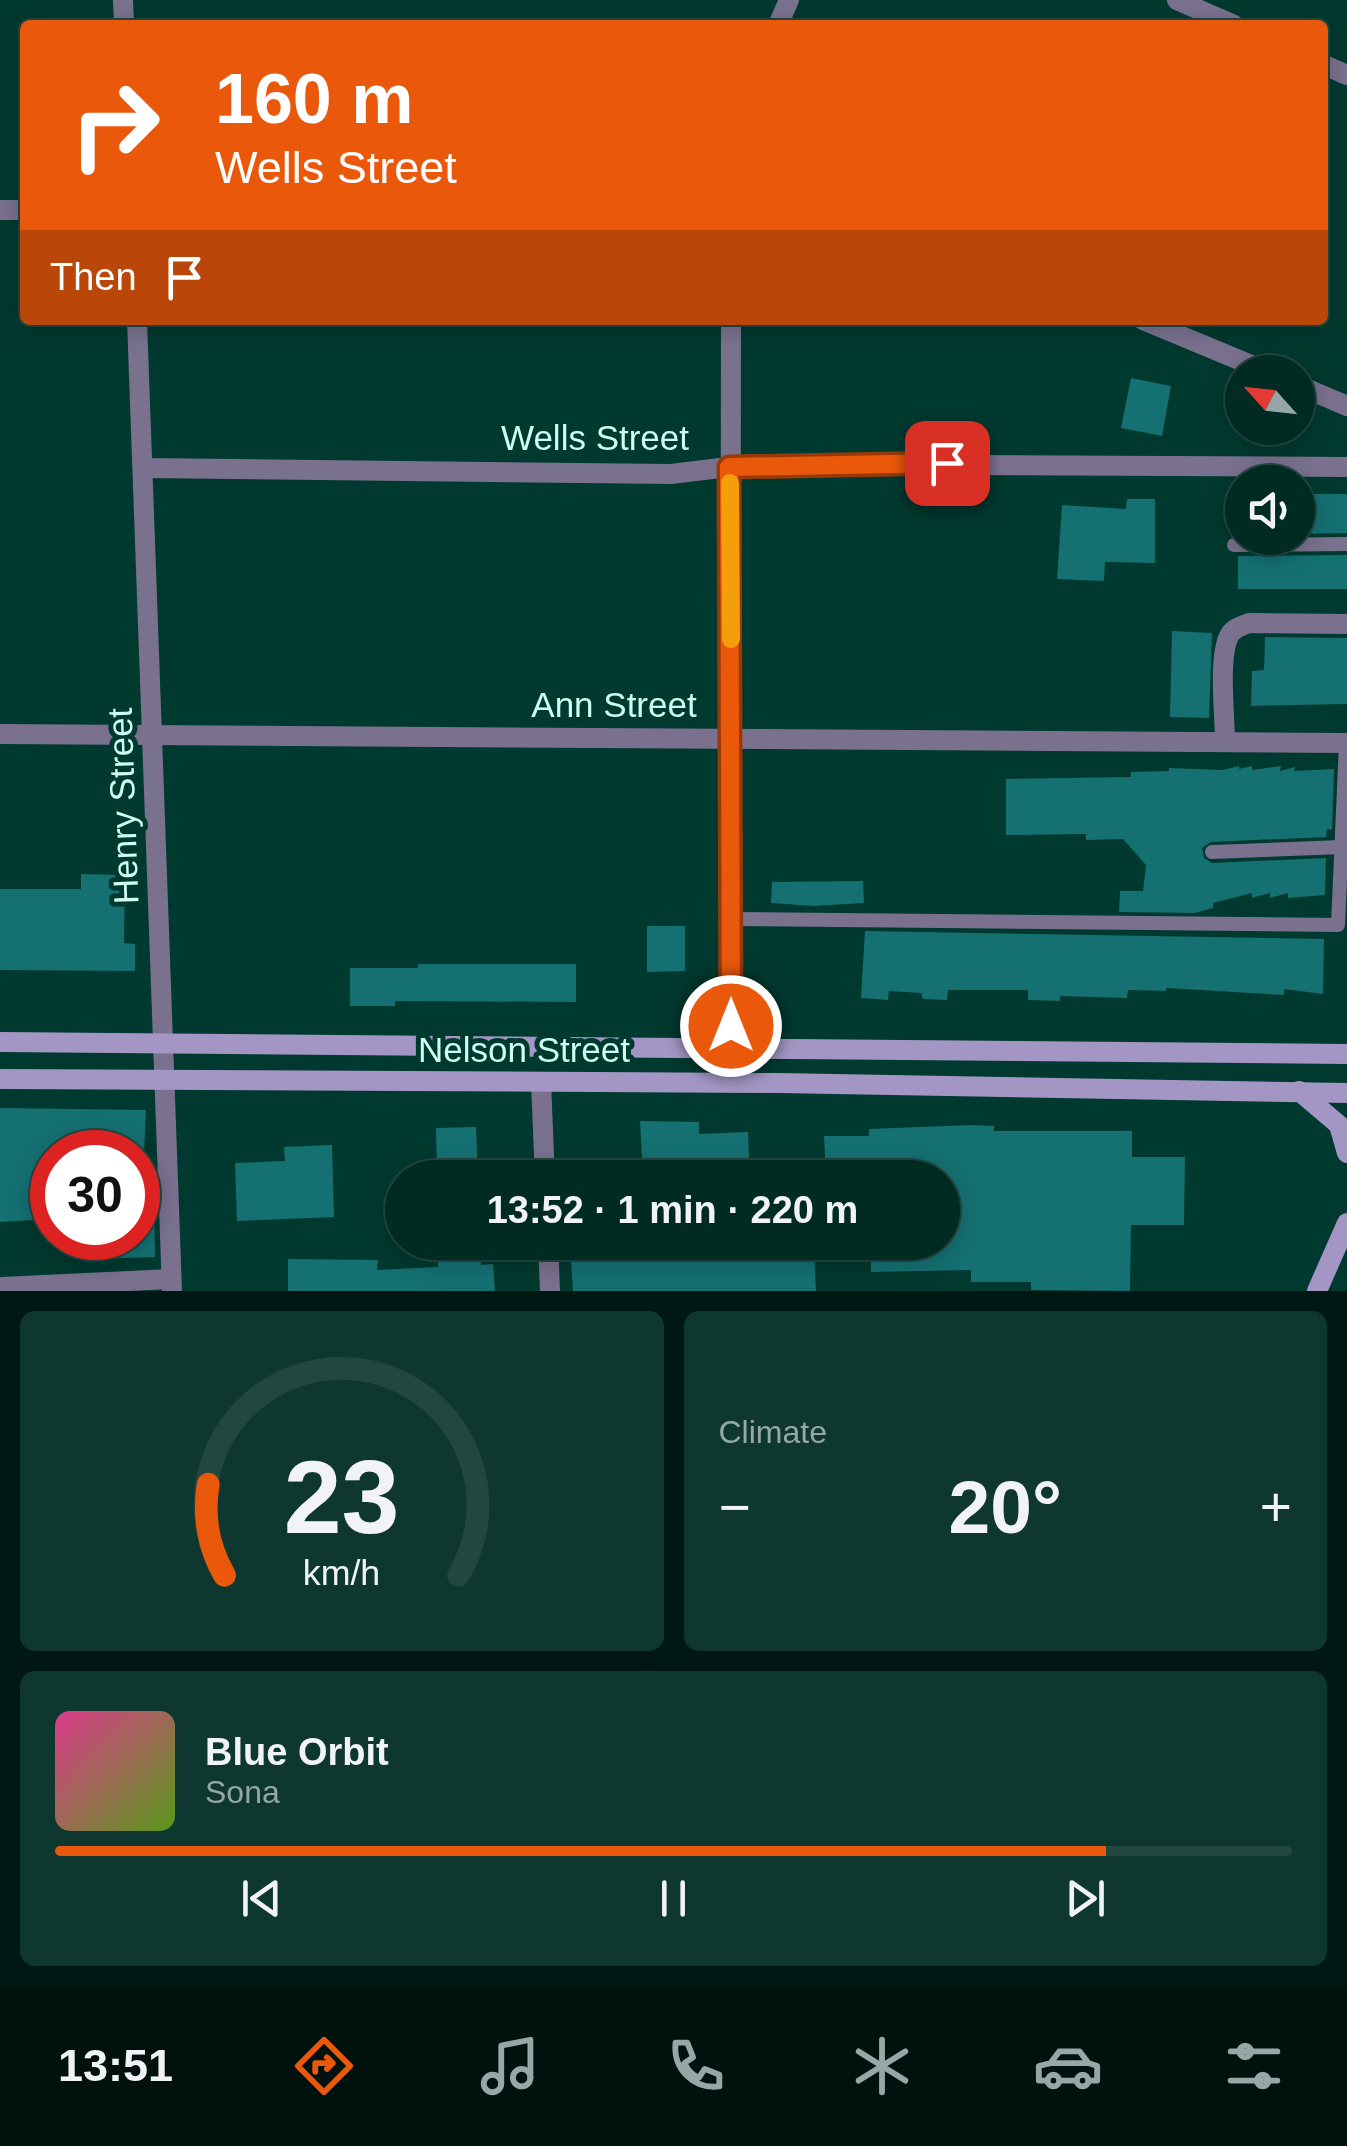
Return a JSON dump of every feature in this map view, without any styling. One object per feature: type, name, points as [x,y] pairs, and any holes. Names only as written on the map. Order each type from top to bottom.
[{"type":"main road","name":"Nelson Street","points":[[0,1042],[1347,1054]]},
{"type":"main road","points":[[539,1047],[541,1083]]},
{"type":"main road","name":"Nelson Street","points":[[0,1079],[1347,1093]]},
{"type":"main road","points":[[1299,1091],[1339,1125],[1347,1152]]},
{"type":"main road","points":[[1317,1291],[1347,1223]]},
{"type":"street","points":[[1177,0],[1223,20]]},
{"type":"street","name":"Henry Street","points":[[137,325],[172,1285]]},
{"type":"street","points":[[730,325],[730,1050]]},
{"type":"street","points":[[1155,325],[1227,355]]},
{"type":"street","points":[[1315,392],[1347,406]]},
{"type":"street","name":"Wells Street","points":[[144,468],[671,474],[729,467],[928,463],[1347,467]]},
{"type":"street","points":[[1224,742],[1225,654],[1229,636],[1237,627],[1249,623],[1347,624]]},
{"type":"street","name":"Ann Street","points":[[0,734],[1347,744]]},
{"type":"street","points":[[541,1083],[544,1160]]},
{"type":"street","points":[[549,1260],[550,1291]]},
{"type":"street","points":[[1,1288],[172,1285]]},
{"type":"lane","points":[[1315,544],[1347,544]]},
{"type":"lane","points":[[731,918],[1338,925],[1347,744]]},
{"type":"lane","points":[[1212,852],[1342,847]]},
{"type":"building","points":[[1131,378],[1171,386],[1162,436],[1121,428]]},
{"type":"building","points":[[1315,494],[1347,494],[1347,533],[1315,534]]},
{"type":"building","points":[[1127,499],[1155,499],[1155,563],[1105,562],[1104,581],[1057,579],[1062,505],[1126,509]]},
{"type":"building","points":[[1347,555],[1347,589],[1238,589],[1238,556]]},
{"type":"building","points":[[1172,631],[1212,633],[1209,718],[1170,717]]},
{"type":"building","points":[[1265,637],[1347,638],[1347,704],[1251,706],[1252,671],[1264,670]]},
{"type":"building","points":[[1252,766],[1252,770],[1281,766],[1280,771],[1295,767],[1294,771],[1334,769],[1332,830],[1327,829],[1326,837],[1211,842],[1202,848],[1204,858],[1212,863],[1326,858],[1325,895],[1288,898],[1288,893],[1270,898],[1270,893],[1252,898],[1252,893],[1213,903],[1213,908],[1195,913],[1119,912],[1120,891],[1143,891],[1146,865],[1123,839],[1086,840],[1086,834],[1006,835],[1006,779],[1131,777],[1131,772],[1169,768],[1222,770]]},
{"type":"building","points":[[81,874],[125,875],[124,943],[135,944],[135,971],[0,970],[0,889],[81,889]]},
{"type":"building","points":[[863,881],[864,903],[771,903],[772,882]]},
{"type":"building","points":[[647,926],[685,926],[685,971],[647,972]]},
{"type":"building","points":[[865,931],[1324,939],[1323,994],[1284,989],[1284,995],[1166,988],[1128,990],[1127,998],[1060,996],[1060,1001],[1028,1000],[1028,990],[948,990],[947,1000],[889,991],[888,1000],[861,998]]},
{"type":"building","points":[[418,964],[576,964],[576,1002],[395,1001],[395,1006],[350,1006],[350,968],[418,968]]},
{"type":"building","points":[[0,1108],[146,1110],[145,1130],[30,1130],[30,1220],[0,1222]]},
{"type":"building","points":[[640,1121],[699,1122],[699,1134],[748,1132],[749,1160],[642,1160]]},
{"type":"building","points":[[972,1125],[994,1126],[994,1131],[1132,1131],[1132,1157],[1185,1157],[1184,1225],[1131,1225],[1130,1291],[1031,1290],[1031,1282],[971,1282],[971,1270],[871,1272],[871,1261],[851,1260],[960,1260],[960,1160],[825,1160],[824,1136],[869,1136],[869,1129]]},
{"type":"building","points":[[476,1127],[477,1160],[437,1160],[436,1128]]},
{"type":"building","points":[[332,1145],[334,1217],[237,1221],[235,1163],[285,1161],[284,1147]]},
{"type":"building","points":[[288,1259],[378,1260],[377,1270],[438,1267],[438,1260],[481,1260],[481,1265],[493,1264],[495,1291],[288,1291]]},
{"type":"building","points":[[571,1260],[815,1260],[816,1291],[573,1291]]},
{"type":"slow traffic","points":[[730,483],[731,639]]},
{"type":"route","points":[[731,1026],[729,467],[947,463]]}]
